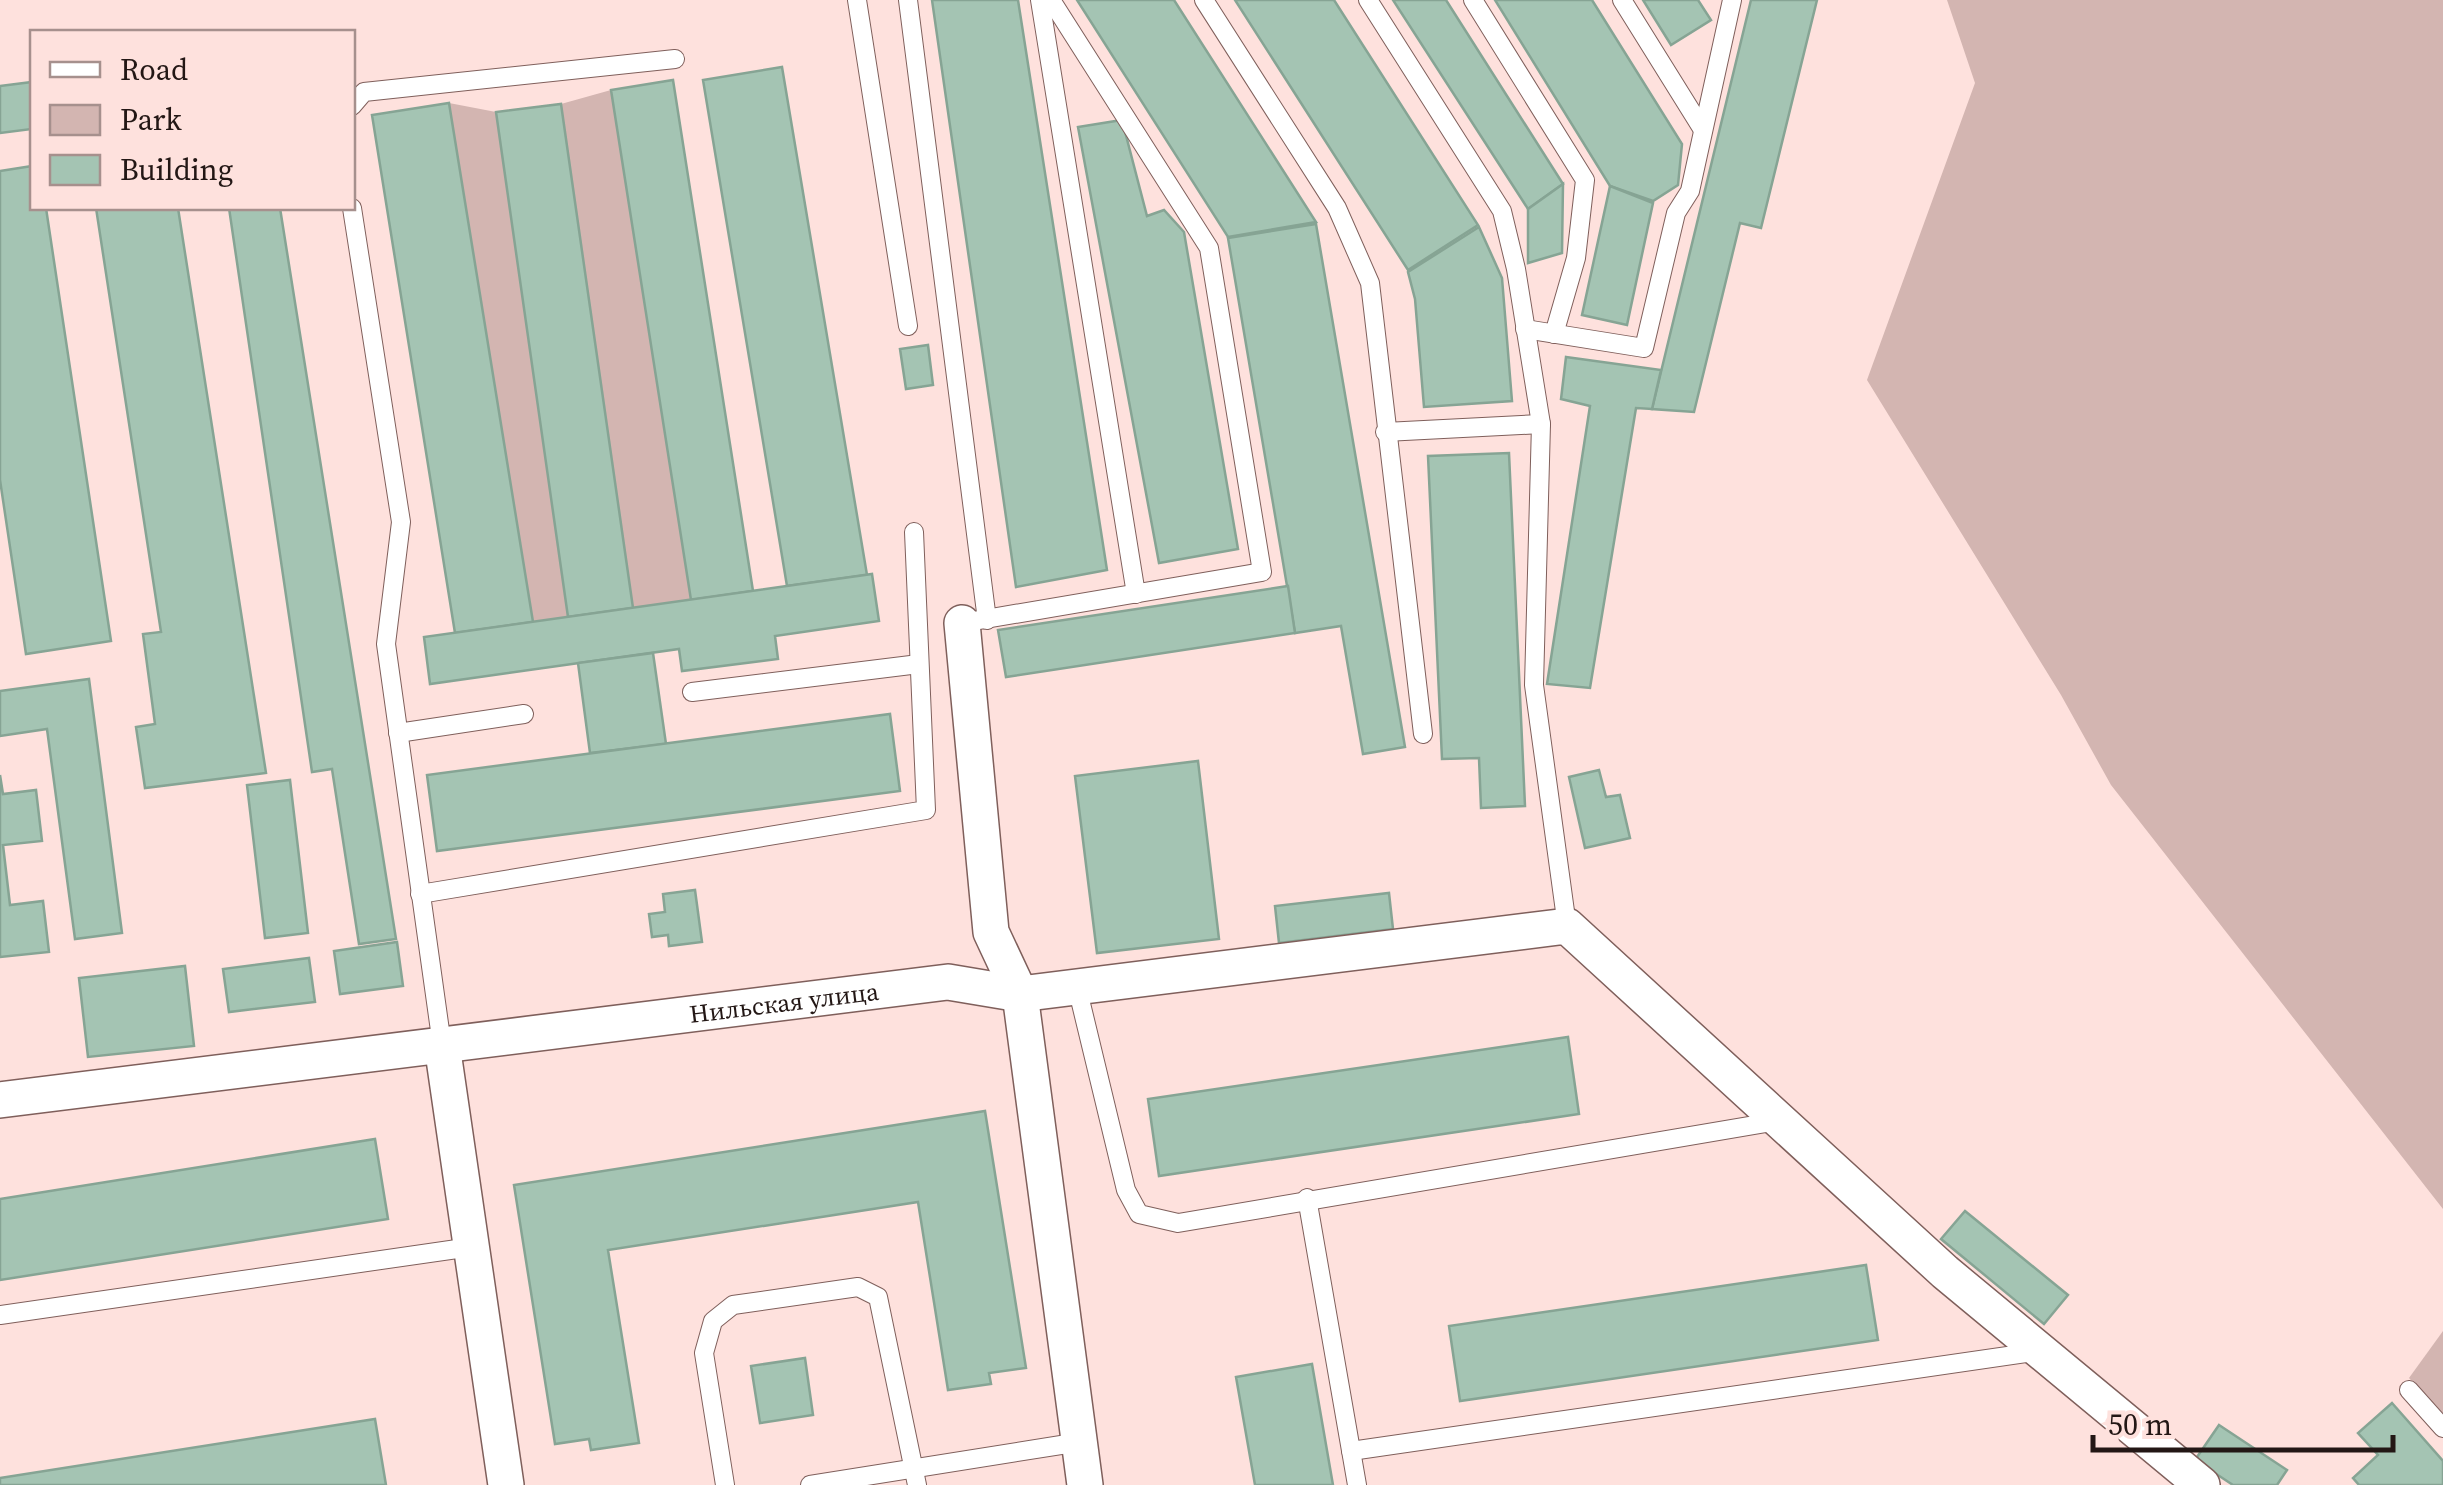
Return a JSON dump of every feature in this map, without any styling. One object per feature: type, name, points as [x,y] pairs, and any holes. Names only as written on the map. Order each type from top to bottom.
[{"type":"street","points":[[974,622],[992,932],[1020,994],[1086,1485]]},
{"type":"street","points":[[1567,926],[1945,1272],[2202,1485]]},
{"type":"street","name":"Нильская улица","points":[[0,1100],[948,982],[1020,994],[1567,926]]},
{"type":"street","points":[[442,1045],[506,1485]]},
{"type":"lane","points":[[857,0],[908,326]]},
{"type":"lane","points":[[908,0],[974,622],[1262,572],[1209,248],[1051,0]]},
{"type":"lane","points":[[1040,0],[1136,594]]},
{"type":"lane","points":[[1204,0],[1337,208],[1370,283],[1423,734]]},
{"type":"lane","points":[[1368,0],[1502,211],[1541,424],[1534,685],[1567,926]]},
{"type":"lane","points":[[1473,0],[1585,180],[1576,258],[1554,334]]},
{"type":"lane","points":[[1622,0],[1704,130]]},
{"type":"lane","points":[[1525,329],[1644,348],[1676,212],[1690,191],[1732,0]]},
{"type":"lane","points":[[355,102],[364,92],[675,59]]},
{"type":"lane","points":[[352,210],[401,522],[386,644],[442,1045]]},
{"type":"lane","points":[[1385,432],[1541,424]]},
{"type":"lane","points":[[420,894],[926,810],[914,532]]},
{"type":"lane","points":[[692,692],[919,664]]},
{"type":"lane","points":[[398,733],[524,714]]},
{"type":"lane","points":[[1077,988],[1126,1190],[1138,1214],[1178,1223],[1307,1198],[1780,1121]]},
{"type":"lane","points":[[1307,1198],[1357,1485]]},
{"type":"lane","points":[[0,1315],[471,1246]]},
{"type":"lane","points":[[725,1485],[704,1353],[713,1321],[732,1305],[858,1287],[878,1297],[915,1477]]},
{"type":"lane","points":[[1351,1451],[2041,1351]]},
{"type":"lane","points":[[2408,1390],[2443,1428]]},
{"type":"lane","points":[[810,1485],[915,1477],[1080,1442]]},
{"type":"green space","points":[[1947,0],[2443,0],[2443,1209],[2111,785],[2061,695],[1867,380],[1975,83]]},
{"type":"green space","points":[[611,90],[691,600],[633,608],[561,104]]},
{"type":"green space","points":[[449,103],[496,112],[568,617],[533,622]]},
{"type":"green space","points":[[2443,1331],[2443,1415],[2409,1378]]},
{"type":"building","points":[[932,0],[1018,0],[1107,570],[1016,587]]},
{"type":"building","points":[[1077,0],[1174,0],[1316,222],[1228,237]]},
{"type":"building","points":[[1235,0],[1334,0],[1478,225],[1408,270]]},
{"type":"building","points":[[1393,0],[1446,0],[1563,184],[1528,209]]},
{"type":"building","points":[[1495,0],[1592,0],[1682,144],[1678,185],[1653,201],[1610,186]]},
{"type":"building","points":[[1643,0],[1698,0],[1711,20],[1671,45]]},
{"type":"building","points":[[1751,0],[1817,0],[1761,228],[1740,223],[1694,412],[1652,409]]},
{"type":"building","points":[[782,67],[867,575],[787,586],[703,80]]},
{"type":"building","points":[[673,80],[753,591],[691,600],[611,90]]},
{"type":"building","points":[[30,82],[30,129],[0,133],[0,86]]},
{"type":"building","points":[[449,103],[533,622],[455,633],[372,115]]},
{"type":"building","points":[[561,104],[633,608],[568,617],[496,112]]},
{"type":"building","points":[[1122,120],[1147,216],[1164,210],[1184,232],[1238,549],[1159,563],[1078,127]]},
{"type":"building","points":[[30,166],[30,210],[46,210],[111,641],[26,654],[0,480],[0,171]]},
{"type":"building","points":[[1563,184],[1562,253],[1528,263],[1528,209]]},
{"type":"building","points":[[1610,186],[1653,203],[1627,325],[1582,315]]},
{"type":"building","points":[[96,210],[178,210],[266,773],[145,788],[136,727],[155,724],[143,634],[161,632]]},
{"type":"building","points":[[229,210],[280,210],[396,939],[359,944],[332,769],[312,772]]},
{"type":"building","points":[[1316,224],[1405,747],[1363,754],[1341,626],[1295,633],[1228,238]]},
{"type":"building","points":[[1479,227],[1502,278],[1512,401],[1424,407],[1415,299],[1408,272]]},
{"type":"building","points":[[928,345],[933,385],[906,389],[900,349]]},
{"type":"building","points":[[1566,357],[1661,370],[1652,409],[1636,408],[1590,688],[1547,684],[1590,406],[1561,399]]},
{"type":"building","points":[[1509,453],[1525,806],[1481,808],[1479,758],[1442,759],[1428,456]]},
{"type":"building","points":[[872,574],[879,621],[775,636],[778,659],[682,671],[679,649],[430,684],[424,637]]},
{"type":"building","points":[[1288,586],[1295,633],[1006,677],[998,630]]},
{"type":"building","points":[[653,653],[666,744],[590,753],[578,663]]},
{"type":"building","points":[[89,679],[122,933],[75,939],[47,729],[0,736],[0,691]]},
{"type":"building","points":[[890,714],[900,791],[437,851],[427,775]]},
{"type":"building","points":[[1198,761],[1219,939],[1097,953],[1075,776]]},
{"type":"building","points":[[1599,770],[1606,797],[1620,795],[1630,838],[1585,848],[1569,777]]},
{"type":"building","points":[[0,775],[3,794],[36,790],[42,841],[3,845],[10,905],[43,901],[49,952],[0,957]]},
{"type":"building","points":[[290,780],[308,933],[265,938],[247,785]]},
{"type":"building","points":[[695,890],[702,942],[669,946],[668,935],[652,937],[649,914],[665,912],[663,894]]},
{"type":"building","points":[[1389,893],[1393,929],[1279,943],[1275,906]]},
{"type":"building","points":[[397,942],[403,986],[340,994],[334,951]]},
{"type":"building","points":[[309,958],[315,1002],[229,1012],[223,969]]},
{"type":"building","points":[[185,966],[194,1046],[88,1057],[79,978]]},
{"type":"building","points":[[1568,1037],[1579,1114],[1159,1176],[1148,1099]]},
{"type":"building","points":[[985,1111],[1026,1368],[989,1373],[991,1384],[948,1390],[918,1202],[608,1250],[639,1443],[591,1450],[589,1439],[555,1444],[514,1185]]},
{"type":"building","points":[[375,1139],[388,1219],[0,1280],[0,1199]]},
{"type":"building","points":[[1965,1211],[2068,1295],[2044,1324],[1941,1239]]},
{"type":"building","points":[[1866,1265],[1878,1340],[1460,1401],[1449,1326]]},
{"type":"building","points":[[805,1358],[813,1415],[760,1423],[751,1366]]},
{"type":"building","points":[[1312,1364],[1333,1485],[1255,1485],[1236,1377]]},
{"type":"building","points":[[2392,1403],[2443,1461],[2443,1485],[2359,1485],[2353,1478],[2378,1455],[2358,1433]]},
{"type":"building","points":[[375,1419],[386,1485],[0,1485],[0,1478]]},
{"type":"building","points":[[2219,1425],[2287,1470],[2277,1485],[2233,1485],[2195,1460]]}]
